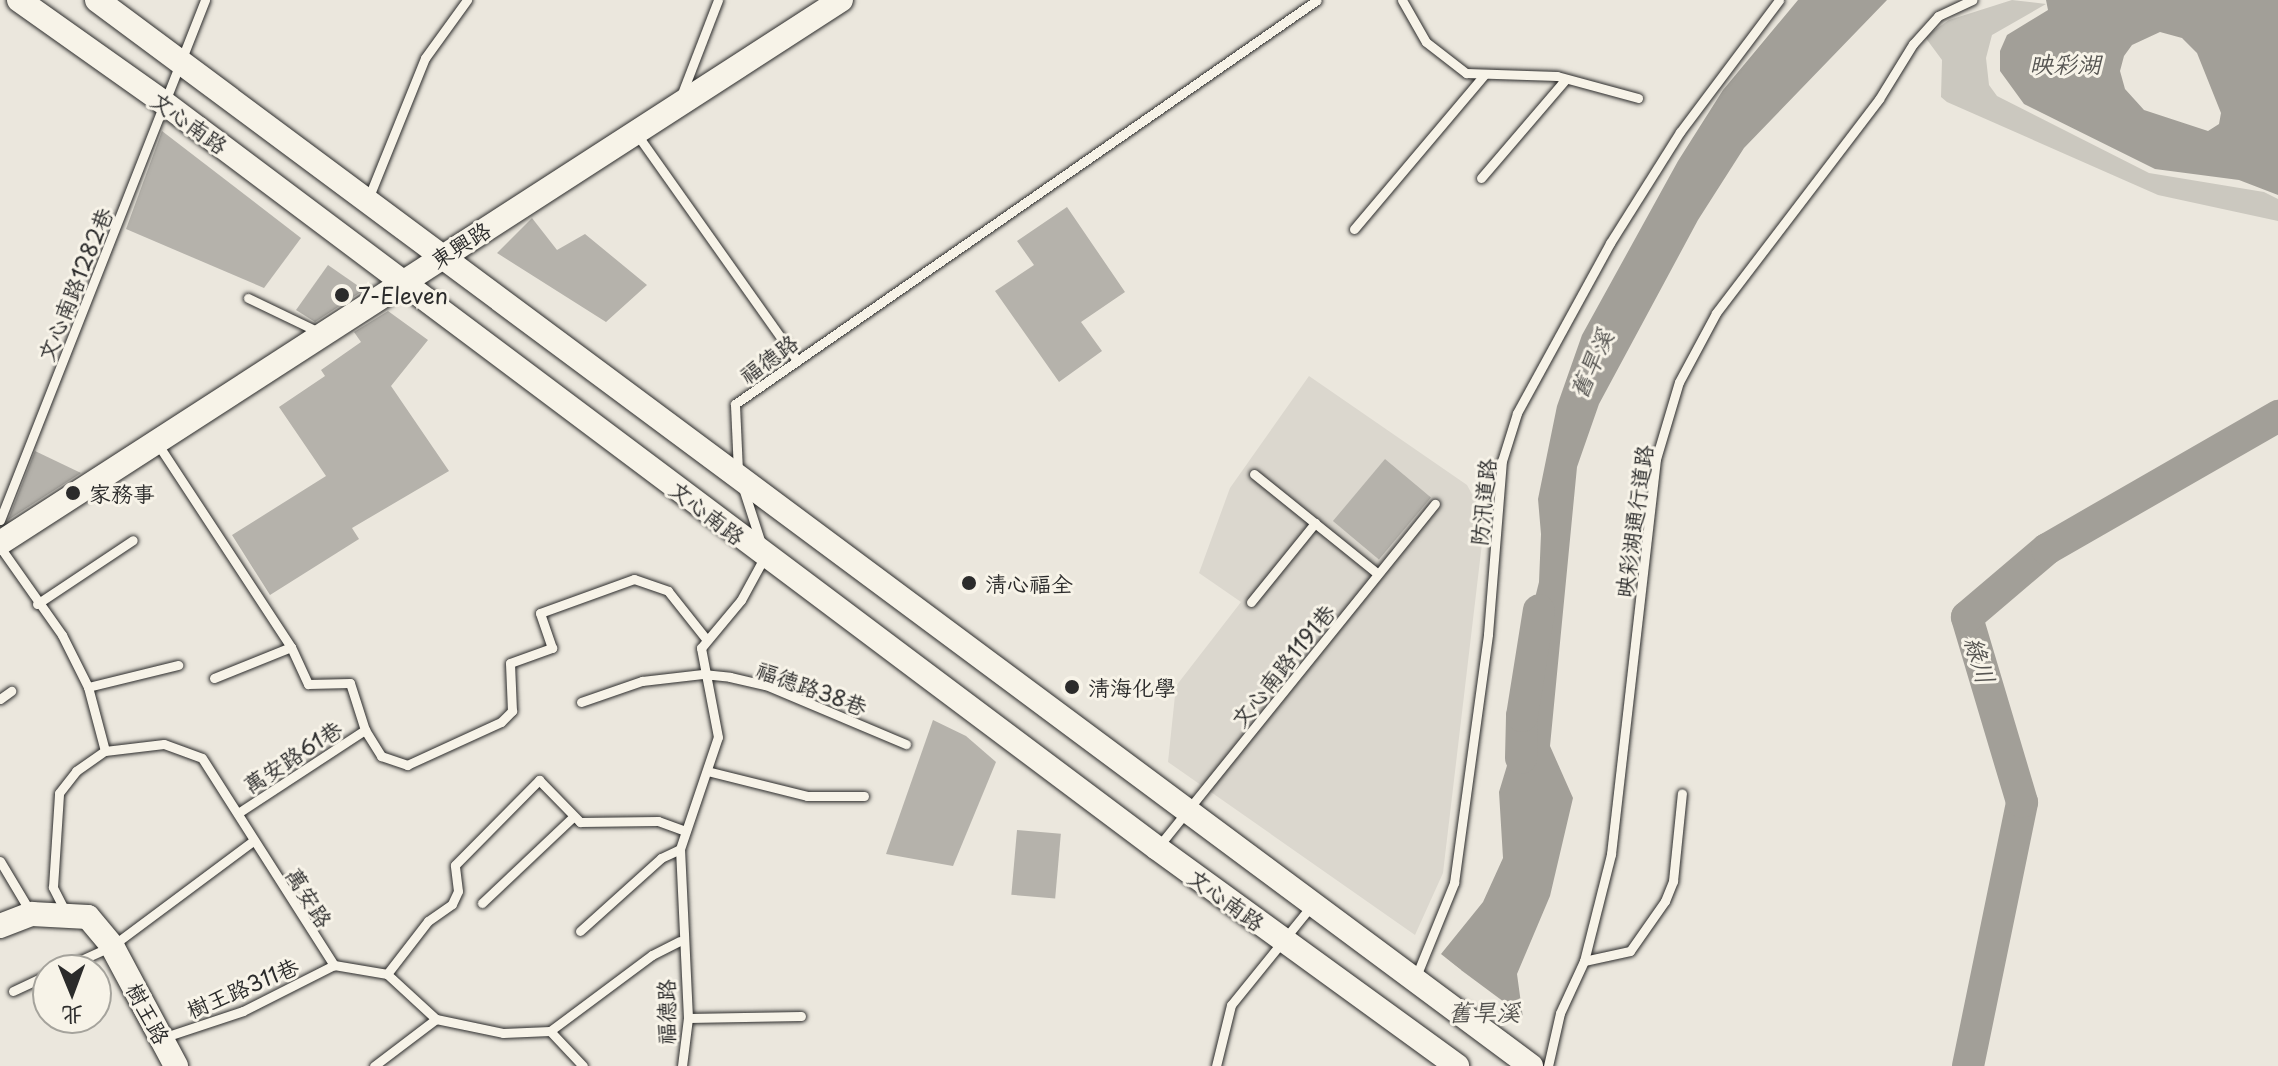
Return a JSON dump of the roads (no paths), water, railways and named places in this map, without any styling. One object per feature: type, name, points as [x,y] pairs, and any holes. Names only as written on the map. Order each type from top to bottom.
[{"type":"main road","name":"文心南路","points":[[19,0],[163,102],[765,556],[1157,848],[1457,1066]]},
{"type":"main road","name":"文心南路","points":[[97,0],[1531,1066]]},
{"type":"main road","name":"東興路","points":[[0,545],[403,280],[841,0]]},
{"type":"main road","name":"樹王路","points":[[0,926],[32,914],[88,917],[112,946],[176,1066]]},
{"type":"lane","name":"文心南路1282巷","points":[[0,520],[205,0]]},
{"type":"lane","points":[[368,199],[425,58],[467,0]]},
{"type":"lane","points":[[678,103],[718,0]]},
{"type":"lane","name":"福德路","points":[[765,556],[740,480],[735,404],[1317,0]]},
{"type":"lane","points":[[1402,0],[1426,42],[1466,73],[1566,79],[1638,98]]},
{"type":"lane","name":"防汛道路","points":[[1423,987],[1454,883],[1488,634],[1502,461],[1517,413],[1610,243],[1672,144],[1779,0]]},
{"type":"lane","name":"映彩湖通行道路","points":[[1548,1066],[1560,1013],[1584,961],[1611,854],[1656,459],[1679,382],[1716,313],[1879,99],[1913,44],[1938,16],[1972,0]]},
{"type":"lane","points":[[1354,229],[1484,75]]},
{"type":"lane","points":[[1481,178],[1566,79]]},
{"type":"lane","points":[[635,132],[796,359]]},
{"type":"lane","points":[[248,298],[321,334]]},
{"type":"lane","points":[[157,443],[291,647],[308,684],[350,683],[365,730],[381,756],[407,765],[501,722],[512,711],[510,663],[552,648],[540,613],[634,579],[668,591],[706,639],[741,600],[765,556]]},
{"type":"lane","points":[[1254,474],[1378,574]]},
{"type":"lane","name":"文心南路1191巷","points":[[1157,848],[1435,504]]},
{"type":"lane","points":[[1251,602],[1315,523]]},
{"type":"lane","points":[[37,604],[133,540]]},
{"type":"lane","points":[[0,545],[37,604],[62,635],[88,687],[105,751]]},
{"type":"lane","name":"福德路","points":[[682,1066],[688,1018],[680,941],[680,849],[683,830],[718,737],[703,674],[701,648],[706,639]]},
{"type":"lane","points":[[214,678],[291,647]]},
{"type":"lane","points":[[88,687],[178,665]]},
{"type":"lane","name":"福德路38巷","points":[[581,702],[642,681],[703,674],[766,685],[906,744]]},
{"type":"lane","points":[[0,699],[11,691]]},
{"type":"lane","name":"萬安路61巷","points":[[238,813],[365,730]]},
{"type":"lane","name":"萬安路","points":[[67,914],[53,887],[59,793],[76,771],[105,751],[164,744],[187,748],[202,758],[334,965]]},
{"type":"lane","points":[[707,771],[807,796],[864,796]]},
{"type":"lane","points":[[387,974],[428,921],[452,904],[458,891],[455,865],[539,780],[573,817],[590,823],[658,821],[683,830]]},
{"type":"lane","points":[[1584,961],[1630,951],[1665,901],[1673,881],[1682,793]]},
{"type":"lane","points":[[482,903],[573,817]]},
{"type":"lane","points":[[94,954],[112,946],[253,841]]},
{"type":"lane","points":[[580,931],[661,858],[680,849]]},
{"type":"lane","points":[[0,861],[32,914]]},
{"type":"lane","points":[[1216,1066],[1231,1005],[1312,905]]},
{"type":"lane","points":[[334,965],[387,974],[436,1019],[503,1033],[550,1031],[652,955],[680,941]]},
{"type":"lane","name":"樹王路311巷","points":[[163,1038],[243,1011],[334,965]]},
{"type":"lane","points":[[13,991],[32,982]]},
{"type":"lane","points":[[688,1018],[801,1016]]},
{"type":"lane","points":[[374,1066],[436,1019]]},
{"type":"lane","points":[[550,1031],[583,1066]]},
{"type":"water","name":"舊旱溪","points":[[1798,0],[1887,0],[1744,148],[1698,220],[1599,404],[1577,467],[1550,746],[1573,798],[1550,896],[1517,974],[1523,1018],[1423,1066],[1461,970],[1441,954],[1483,902],[1503,858],[1499,792],[1532,683],[1531,614],[1539,582],[1541,534],[1538,499],[1557,406],[1582,335],[1678,161],[1723,90]]},
{"type":"water","name":"映彩湖","points":[[2046,0],[2278,0],[2278,195],[2239,180],[2155,169],[2024,104],[2000,71],[2000,51],[2007,35],[2048,10]],"holes":[[[2160,32],[2182,38],[2197,53],[2221,113],[2219,124],[2208,131],[2144,110],[2125,89],[2120,71],[2124,56],[2132,45]]]},
{"type":"waterway","name":"綠川","points":[[1968,1066],[2022,802],[1967,617],[2047,549],[2278,416]]},
{"type":"waterway","name":"舊旱溪","points":[[1521,758],[1522,716],[1539,610]]},
{"type":"place","name":"7-Eleven","points":[[342,295]]},
{"type":"place","name":"家務事","points":[[73,493]]},
{"type":"place","name":"清心福全","points":[[969,583]]},
{"type":"place","name":"清海化學","points":[[1072,687]]}]
